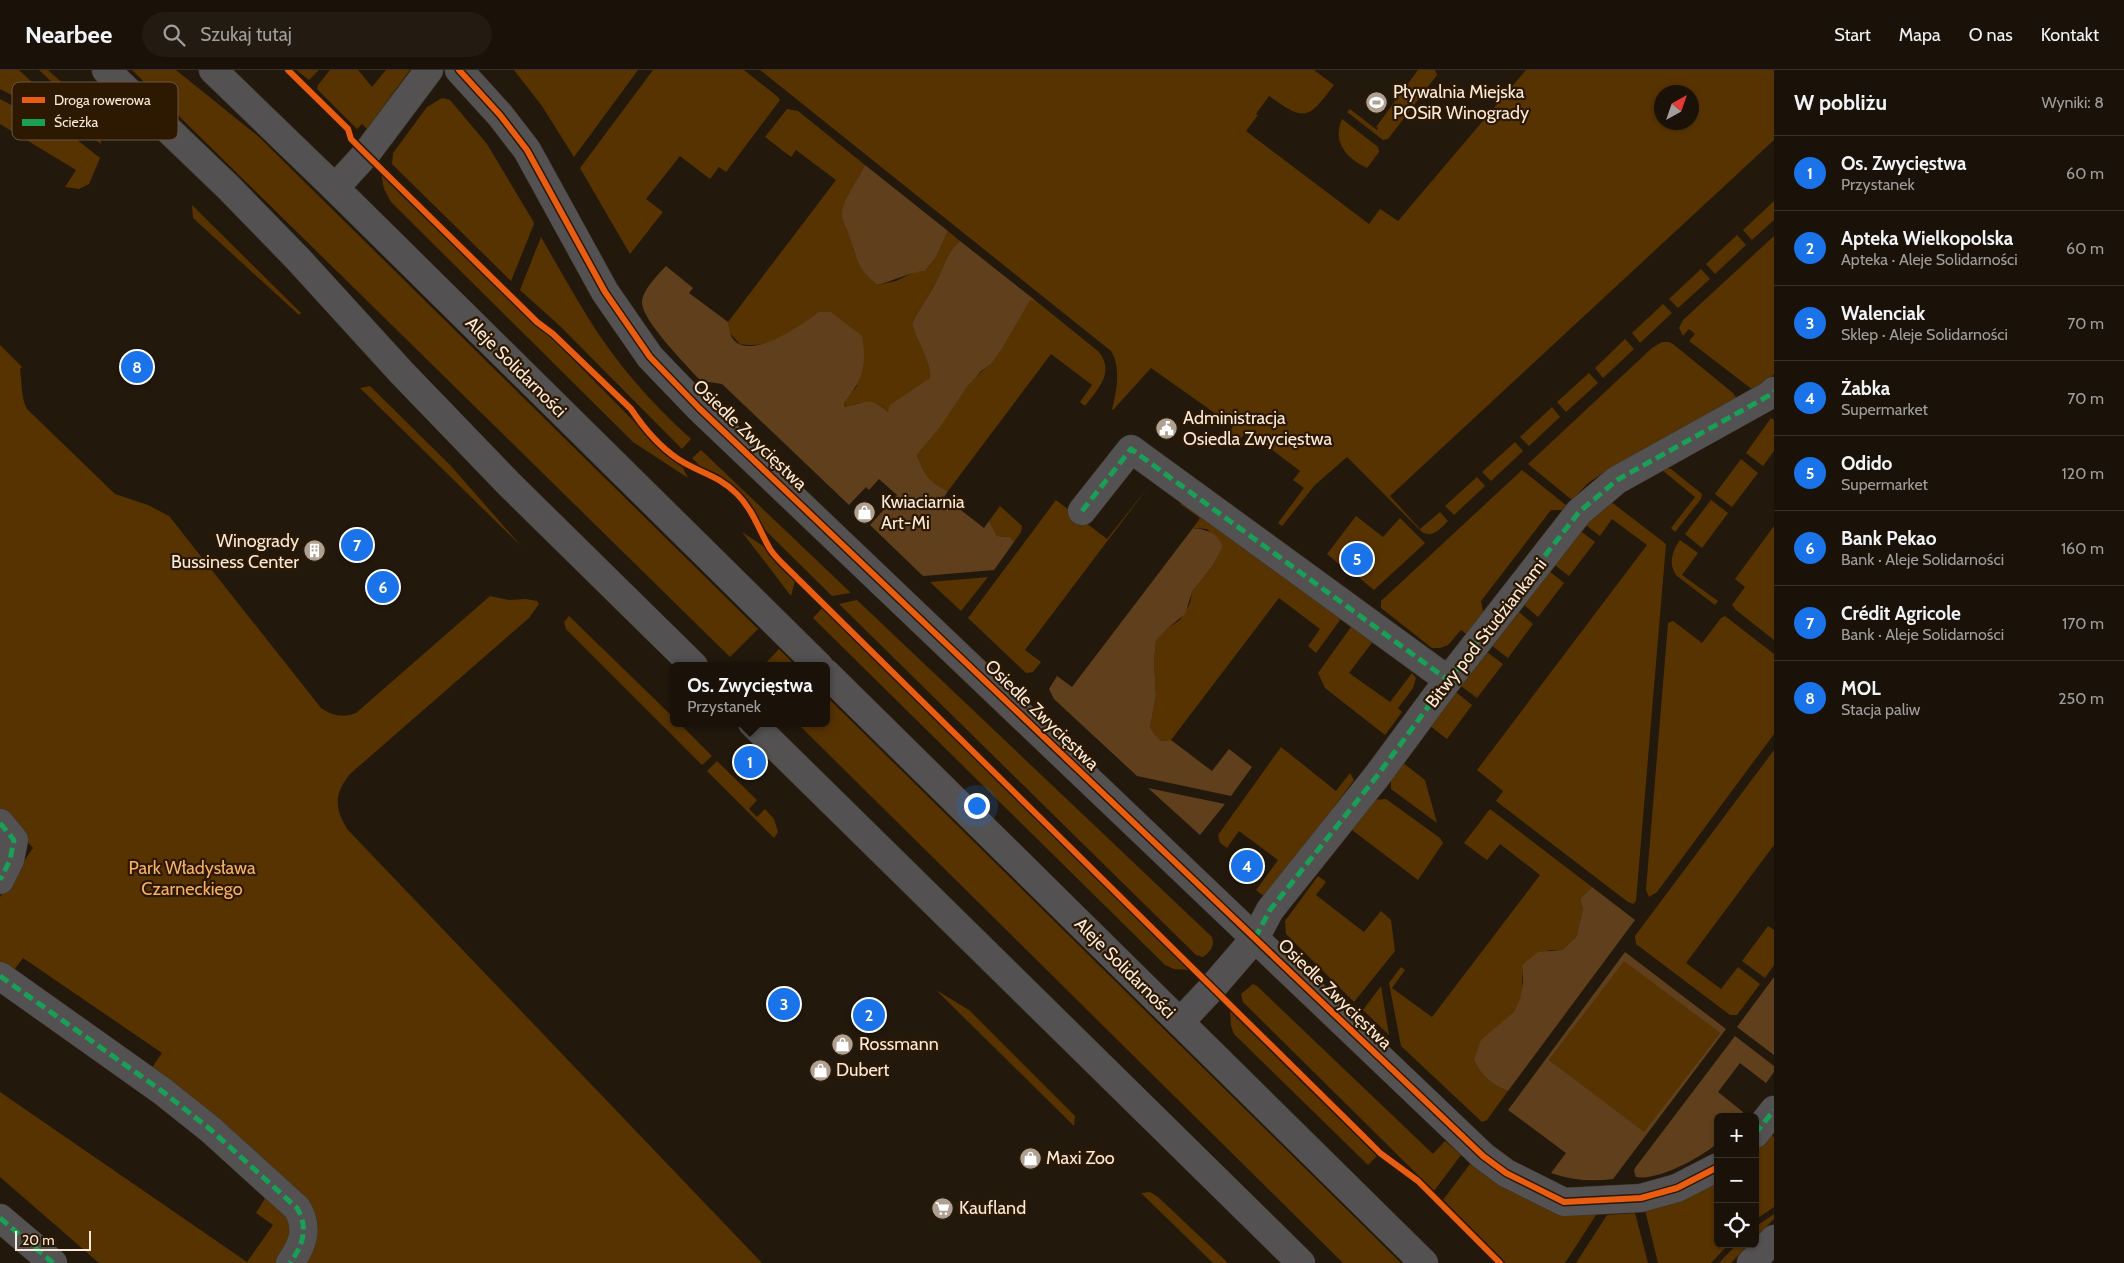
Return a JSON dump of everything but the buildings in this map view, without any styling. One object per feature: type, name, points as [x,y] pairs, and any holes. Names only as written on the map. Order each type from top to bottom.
[{"type":"street","points":[[106,70],[119,82]]},
{"type":"street","name":"Aleje Solidarności","points":[[213,70],[335,188],[814,662]]},
{"type":"street","points":[[335,188],[366,154],[429,70]]},
{"type":"street","name":"Osiedle Zwycięstwa","points":[[459,70],[500,115],[527,150],[605,292],[650,357],[706,415],[1468,1143],[1506,1173],[1564,1202],[1641,1198],[1677,1188],[1714,1169]]},
{"type":"street","points":[[178,139],[298,259],[402,374],[502,478],[690,662]]},
{"type":"street","name":"Bitwy pod Studziankami","points":[[1180,1022],[1255,938],[1270,910],[1392,756],[1448,680],[1579,512],[1617,480],[1770,395],[1774,391]]},
{"type":"street","points":[[1082,511],[1131,449],[1448,680]]},
{"type":"street","name":"Aleje Solidarności","points":[[830,677],[1424,1263]]},
{"type":"street","points":[[756,727],[1301,1263]]},
{"type":"street","points":[[0,823],[14,840],[10,860],[0,880]]},
{"type":"street","points":[[0,976],[162,1091],[211,1130],[298,1208],[302,1216],[304,1234],[290,1263]]},
{"type":"street","points":[[1759,1129],[1774,1110]]},
{"type":"street","points":[[0,1218],[53,1263]]},
{"type":"street","points":[[1751,1263],[1774,1239]]},
{"type":"green space","points":[[0,70],[19,70],[32,82],[12,82],[12,95],[0,89]]},
{"type":"green space","points":[[39,70],[48,70],[61,82],[52,82]]},
{"type":"green space","points":[[132,70],[176,70],[258,136],[758,629],[730,657],[178,115],[178,82],[144,82]]},
{"type":"green space","points":[[296,70],[319,70],[309,80]]},
{"type":"green space","points":[[330,70],[358,70],[372,87],[386,70],[410,70],[367,129],[362,124],[357,129],[317,89]]},
{"type":"green space","points":[[514,70],[638,70],[574,157],[542,106]]},
{"type":"green space","points":[[653,70],[744,70],[780,100],[726,172],[719,167],[710,179],[680,156],[646,199],[663,212],[630,254],[580,168]]},
{"type":"green space","points":[[760,70],[1314,70],[1334,85],[1318,105],[1311,111],[1298,113],[1269,96],[1246,131],[1369,224],[1380,209],[1398,221],[1526,70],[1774,70],[1774,140],[1390,496],[1420,529],[1440,512],[1448,521],[1433,533],[1426,534],[1422,532],[1347,457],[1315,485],[1282,526],[1278,523],[1304,488],[1293,480],[1300,471],[1247,431],[1239,441],[1229,433],[1233,426],[1151,368],[1113,410],[1117,387],[1114,357],[1111,351]]},
{"type":"green space","points":[[1418,70],[1435,70],[1437,75],[1388,139],[1383,140],[1347,112],[1350,109],[1377,130],[1378,128],[1376,127]]},
{"type":"green space","points":[[442,98],[450,100],[487,144],[533,221],[534,224],[511,281],[392,164],[393,153],[427,107]]},
{"type":"green space","points":[[0,99],[12,105],[12,131],[0,124]]},
{"type":"green space","points":[[787,109],[798,111],[865,165],[848,196],[850,226],[852,245],[858,262],[877,285],[896,281],[914,272],[925,271],[936,257],[948,231],[960,241],[948,256],[935,284],[912,324],[928,364],[930,378],[888,412],[877,404],[868,402],[846,407],[844,403],[857,386],[818,312],[791,332],[761,344],[740,344],[728,331],[728,322],[836,180],[796,150],[791,157],[765,137]]},
{"type":"green space","points":[[1342,119],[1378,147],[1379,152],[1367,168],[1347,154],[1343,148],[1339,135]]},
{"type":"green space","points":[[26,140],[77,140],[100,158],[89,184],[79,189],[65,187],[76,170]]},
{"type":"green space","points":[[381,174],[533,323],[550,336],[668,456],[683,468],[688,478],[633,442],[391,202],[384,189]]},
{"type":"green space","points":[[1774,201],[1774,220],[1752,240],[1743,230]]},
{"type":"green space","points":[[192,205],[301,313],[299,315],[193,218]]},
{"type":"green space","points":[[1737,235],[1746,245],[1715,274],[1706,264]]},
{"type":"green space","points":[[1774,236],[1774,374],[1765,385],[1753,390],[1689,341],[1695,334],[1689,329],[1683,336],[1679,328],[1683,320]]},
{"type":"green space","points":[[541,237],[609,350],[648,396],[691,439],[682,449],[560,326],[520,290]]},
{"type":"green space","points":[[1701,269],[1710,279],[1678,308],[1669,299]]},
{"type":"green space","points":[[1030,299],[1036,301],[1099,352],[1104,359],[1105,366],[1103,380],[1085,406],[1080,402],[1092,385],[1051,354],[948,491],[936,485],[928,477],[917,455],[961,394],[990,365]]},
{"type":"green space","points":[[1663,304],[1672,313],[1640,343],[1632,333]]},
{"type":"green space","points":[[1625,339],[1634,349],[1603,378],[1595,368]]},
{"type":"green space","points":[[1662,342],[1673,344],[1733,393],[1738,400],[1614,466],[1588,483],[1572,500],[1528,464],[1652,348]]},
{"type":"green space","name":"Park Władysława Czarneckiego","points":[[0,345],[22,367],[20,369],[22,390],[27,409],[115,494],[148,505],[169,516],[321,708],[330,713],[342,716],[356,713],[490,596],[509,600],[526,599],[537,601],[539,604],[529,618],[350,774],[339,795],[338,808],[340,815],[348,830],[762,1263],[302,1263],[312,1241],[151,1069],[162,1053],[23,958],[11,974],[0,966],[0,897],[33,848],[0,812]]},
{"type":"green space","points":[[1589,373],[1598,383],[1566,412],[1557,402]]},
{"type":"green space","points":[[370,386],[451,466],[522,547],[360,388]]},
{"type":"green space","points":[[1552,407],[1560,417],[1529,446],[1520,437]]},
{"type":"green space","points":[[1771,418],[1774,420],[1774,451],[1763,466],[1746,453]]},
{"type":"green space","points":[[1515,442],[1523,451],[1491,481],[1482,472]]},
{"type":"green space","points":[[701,450],[850,593],[832,596],[764,529],[747,500],[721,476],[700,466],[692,458]]},
{"type":"green space","points":[[1741,459],[1758,473],[1732,507],[1715,494]]},
{"type":"green space","points":[[1671,469],[1702,494],[1701,499],[1675,532],[1671,528],[1695,497],[1662,470]]},
{"type":"green space","points":[[1522,470],[1567,506],[1563,510],[1551,510],[1481,601],[1484,616],[1469,636],[1461,630],[1448,645],[1432,648],[1381,608],[1381,601]]},
{"type":"green space","points":[[1477,477],[1485,486],[1454,515],[1445,506]]},
{"type":"green space","points":[[1152,482],[1025,650],[1041,662],[1033,672],[1026,673],[968,618],[1056,500],[1107,539]]},
{"type":"green space","points":[[1185,498],[1346,612],[1316,653],[1308,646],[1320,629],[1279,598],[1171,740],[1162,741],[1150,727],[1156,696],[1154,662],[1156,641],[1168,628],[1180,620],[1190,603],[1192,592],[1213,565],[1223,547],[1207,529],[1193,528],[1200,518],[1180,504]]},
{"type":"green space","points":[[1711,500],[1728,513],[1702,548],[1685,534]]},
{"type":"green space","points":[[1610,501],[1666,544],[1636,901],[1633,904],[1496,801],[1503,791],[1477,770],[1647,545],[1612,519],[1600,536],[1583,523]]},
{"type":"green space","points":[[1000,506],[1022,526],[1021,532],[1014,542],[1010,537],[997,536],[989,521]]},
{"type":"green space","points":[[1356,516],[1383,537],[1400,518],[1425,543],[1374,590],[1358,577],[1375,555],[1357,541],[1339,564],[1327,554]]},
{"type":"green space","points":[[1774,526],[1774,640],[1732,605],[1745,587],[1735,579]]},
{"type":"green space","points":[[1578,529],[1595,542],[1569,576],[1552,563]]},
{"type":"green space","points":[[742,532],[763,546],[795,581],[791,596]]},
{"type":"green space","points":[[1680,540],[1698,553],[1682,575],[1718,601],[1715,605],[1674,572],[1672,558]]},
{"type":"green space","points":[[1548,570],[1564,583],[1538,617],[1523,604]]},
{"type":"green space","points":[[988,577],[961,611],[930,582]]},
{"type":"green space","points":[[857,600],[1212,937],[1212,946],[1208,953],[1203,957],[1196,955],[839,604]]},
{"type":"green space","points":[[822,608],[1189,970],[1174,969],[1165,965],[813,618]]},
{"type":"green space","points":[[1518,611],[1533,624],[1508,658],[1491,645]]},
{"type":"green space","points":[[569,616],[670,714],[670,727],[683,727],[712,756],[702,765],[566,629],[564,622]]},
{"type":"green space","points":[[1725,616],[1774,654],[1774,734],[1657,892],[1649,897],[1646,890],[1668,623],[1673,621],[1702,643],[1721,618]]},
{"type":"green space","points":[[1356,620],[1377,636],[1349,673],[1390,702],[1412,673],[1416,678],[1413,688],[1398,708],[1402,712],[1385,735],[1325,688],[1318,673]]},
{"type":"green space","points":[[779,649],[792,662],[767,662]]},
{"type":"green space","points":[[1487,652],[1503,664],[1477,698],[1461,686]]},
{"type":"green space","points":[[1456,692],[1472,705],[1447,739],[1430,726]]},
{"type":"green space","points":[[830,700],[1401,1263],[1343,1263],[801,727],[830,727]]},
{"type":"green space","points":[[1281,747],[1336,791],[1350,773],[1354,780],[1266,898],[1256,890],[1278,860],[1239,831],[1227,848],[1220,843],[1218,835]]},
{"type":"green space","points":[[1774,750],[1774,845],[1686,963],[1721,989],[1738,967],[1760,984],[1737,1015],[1730,1015],[1636,944],[1635,936]]},
{"type":"green space","points":[[717,761],[757,800],[749,809],[757,817],[765,809],[774,819],[778,832],[774,838],[707,771]]},
{"type":"green space","points":[[1402,762],[1425,780],[1437,823],[1391,789],[1391,777]]},
{"type":"green space","points":[[1386,799],[1440,838],[1443,843],[1418,880],[1352,830],[1374,800]]},
{"type":"green space","points":[[1490,809],[1592,887],[1580,899],[1583,909],[1576,937],[1562,950],[1550,950],[1522,965],[1522,991],[1517,1008],[1506,1024],[1474,1060],[1480,1071],[1488,1079],[1508,1091],[1487,1120],[1482,1122],[1401,1046],[1389,983],[1401,967],[1405,970],[1392,988],[1432,1017],[1540,875],[1500,844],[1487,860],[1464,843]]},
{"type":"green space","points":[[1318,876],[1326,882],[1316,895],[1364,932],[1381,911],[1391,920],[1395,951],[1354,1002],[1286,934],[1285,921]]},
{"type":"green space","points":[[1768,926],[1774,930],[1774,965],[1765,978],[1742,961]]},
{"type":"green space","points":[[1624,960],[1720,1033],[1644,1133],[1549,1060]]},
{"type":"green space","points":[[1253,984],[1433,1154],[1445,1141],[1461,1155],[1434,1191],[1243,1002],[1241,994]]},
{"type":"green space","points":[[1381,986],[1389,1035],[1363,1010]]},
{"type":"green space","points":[[936,990],[969,1010],[1075,1116],[1074,1126]]},
{"type":"green space","points":[[1230,1011],[1377,1156],[1368,1165],[1234,1034],[1231,1026]]},
{"type":"green space","points":[[0,1092],[247,1262],[273,1225],[256,1213],[267,1195],[288,1216],[294,1233],[279,1263],[99,1263],[0,1177]]},
{"type":"green space","points":[[1770,1134],[1774,1137],[1774,1207],[1759,1217],[1759,1158],[1759,1147]]},
{"type":"green space","points":[[1470,1164],[1513,1193],[1529,1200],[1561,1210],[1596,1215],[1565,1263],[1506,1263],[1443,1200]]},
{"type":"green space","points":[[1714,1183],[1714,1248],[1725,1248],[1711,1263],[1658,1263],[1645,1210],[1677,1202]]},
{"type":"green space","points":[[1150,1192],[1158,1197],[1228,1263],[1213,1263],[1141,1193]]},
{"type":"green space","points":[[1635,1213],[1648,1263],[1576,1263],[1607,1215]]},
{"type":"green space","points":[[1774,1214],[1774,1219],[1759,1234],[1759,1224]]},
{"type":"green space","points":[[1733,1248],[1745,1248],[1731,1263],[1719,1263]]},
{"type":"shaded area","points":[[865,165],[948,231],[936,257],[925,271],[877,285],[864,273],[855,255],[842,214],[848,196]]},
{"type":"shaded area","points":[[960,241],[1036,301],[1030,300],[1001,350],[990,365],[981,371],[966,388],[940,427],[917,455],[928,477],[936,485],[948,491],[944,497],[984,528],[989,521],[997,536],[1010,537],[1014,542],[994,570],[923,576],[870,525],[897,495],[879,479],[869,490],[866,487],[849,505],[722,384],[702,381],[697,377],[656,330],[648,319],[642,302],[648,287],[666,266],[693,288],[689,293],[728,322],[732,337],[741,345],[753,346],[782,336],[818,312],[831,312],[862,336],[864,364],[856,387],[844,403],[845,407],[863,402],[871,402],[876,403],[888,412],[890,405],[930,378],[926,358],[912,324],[935,284],[948,256]]},
{"type":"shaded area","points":[[1193,528],[1215,535],[1223,547],[1213,565],[1192,592],[1185,614],[1156,641],[1154,662],[1156,696],[1150,727],[1162,741],[1171,740],[1212,771],[1229,749],[1252,767],[1231,796],[1137,776],[1054,699],[1049,689],[1057,676],[1072,687]]},
{"type":"shaded area","points":[[1148,788],[1225,804],[1200,835]]},
{"type":"shaded area","points":[[1592,887],[1635,920],[1508,1091],[1502,1089],[1484,1075],[1474,1060],[1481,1040],[1514,1012],[1520,999],[1523,982],[1522,965],[1538,952],[1562,950],[1576,937],[1583,909],[1580,899]]},
{"type":"shaded area","points":[[1625,952],[1726,1029],[1613,1179],[1581,1180],[1551,1173],[1566,1153],[1508,1110]],"holes":[[[1624,961],[1720,1033],[1644,1132],[1549,1060]]]},
{"type":"shaded area","points":[[1774,977],[1774,1055],[1737,1027]]},
{"type":"shaded area","points":[[1735,1036],[1774,1066],[1774,1072],[1766,1083],[1740,1063],[1718,1092],[1743,1112],[1714,1113],[1714,1146],[1691,1161],[1668,1172],[1636,1177],[1635,1168]]},
{"type":"marked path","points":[[1255,938],[1270,910],[1377,776],[1448,680],[1579,512],[1617,480],[1770,395],[1774,391]]},
{"type":"marked path","points":[[1082,511],[1131,449],[1448,680]]},
{"type":"marked path","points":[[0,823],[14,840],[10,860],[0,880]]},
{"type":"marked path","points":[[0,976],[162,1091],[211,1130],[297,1208],[303,1222],[303,1236],[298,1250],[290,1263]]},
{"type":"marked path","points":[[1759,1129],[1774,1110]]},
{"type":"marked path","points":[[0,1218],[53,1263]]},
{"type":"cycle path","points":[[288,70],[348,129],[351,139],[366,154],[537,322],[553,334],[631,409],[658,443],[686,464],[730,487],[743,500],[770,549],[780,561],[1380,1153],[1418,1181],[1500,1263]]},
{"type":"cycle path","points":[[459,70],[500,115],[527,150],[605,292],[650,357],[699,408],[1483,1156],[1506,1173],[1564,1202],[1641,1198],[1677,1188],[1714,1169]]},
{"type":"place","name":"Pływalnia Miejska POSiR Winogrady","points":[[1377,102]]},
{"type":"place","name":"MOL","points":[[137,367]]},
{"type":"place","name":"Administracja Osiedla Zwycięstwa","points":[[1167,428]]},
{"type":"place","name":"Kwiaciarnia Art-Mi","points":[[865,512]]},
{"type":"place","name":"Crédit Agricole","points":[[357,545]]},
{"type":"place","name":"Winogrady Bussiness Center","points":[[315,551]]},
{"type":"place","name":"Odido","points":[[1357,559]]},
{"type":"place","name":"Bank Pekao","points":[[383,587]]},
{"type":"place","name":"Os. Zwycięstwa","points":[[750,762]]},
{"type":"place","name":"Żabka","points":[[1247,866]]},
{"type":"place","name":"Walenciak","points":[[784,1004]]},
{"type":"place","name":"Apteka Wielkopolska","points":[[869,1015]]},
{"type":"place","name":"Rossmann","points":[[843,1044]]},
{"type":"place","name":"Dubert","points":[[820,1070]]},
{"type":"place","name":"Maxi Zoo","points":[[1030,1158]]},
{"type":"place","name":"Kaufland","points":[[943,1208]]}]
